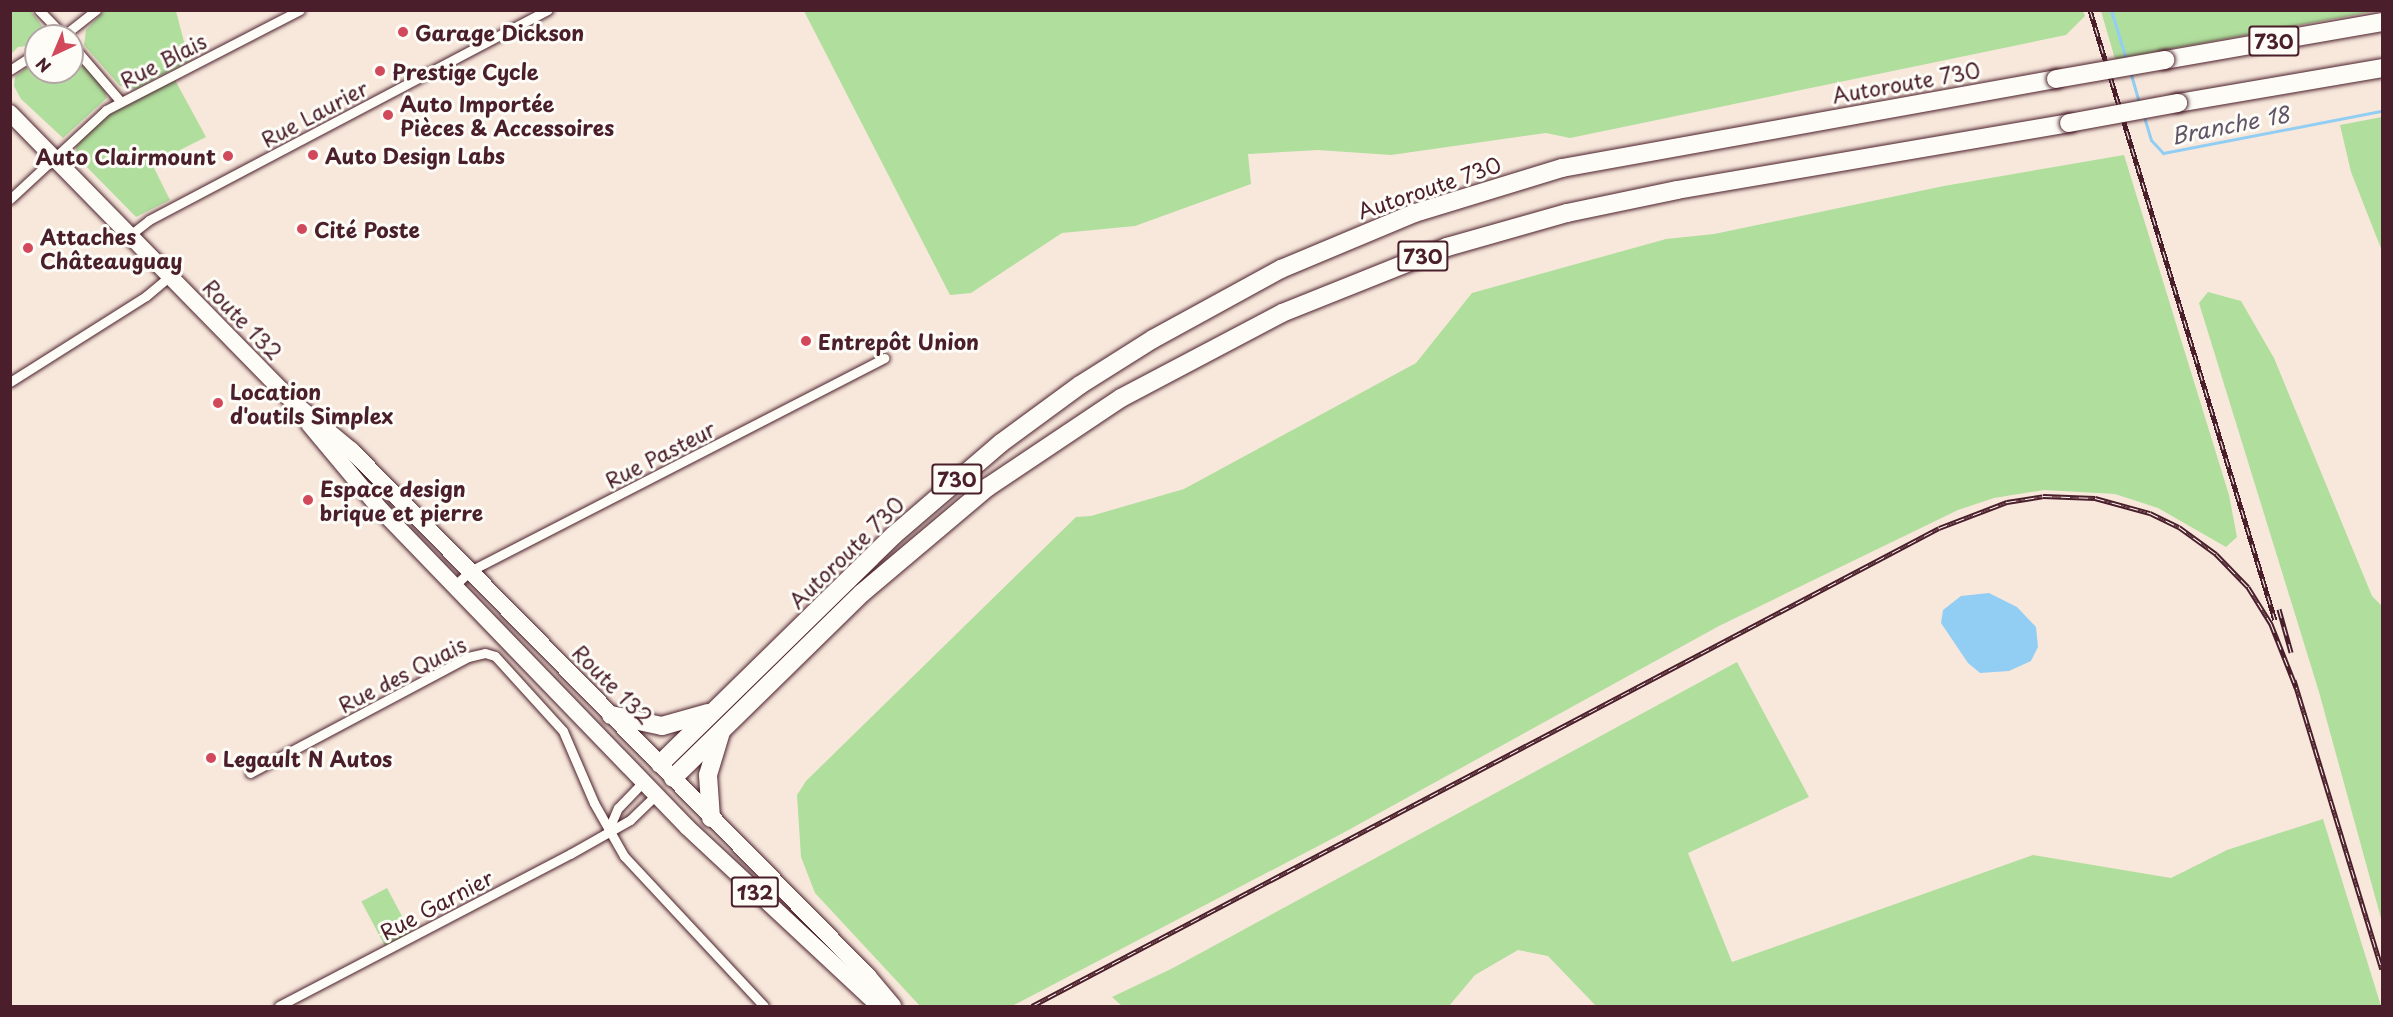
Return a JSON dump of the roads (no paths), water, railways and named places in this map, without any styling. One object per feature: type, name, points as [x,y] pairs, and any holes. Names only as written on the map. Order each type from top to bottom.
[{"type":"highway","name":"Autoroute 730","points":[[660,764],[894,536],[1000,443],[1144,344],[1281,269],[1414,213],[1562,168],[2382,22]]},
{"type":"highway","name":"Autoroute 730","points":[[673,778],[883,574],[988,487],[1059,437],[1149,382],[1298,306],[1447,247],[1589,208],[2382,68]]},
{"type":"highway","name":"Route 132","points":[[10,112],[293,402],[376,476],[868,976],[893,1006]]},
{"type":"highway","name":"Route 132","points":[[293,402],[361,489],[656,795],[879,1006]]},
{"type":"highway","points":[[361,489],[376,476]]},
{"type":"highway","points":[[611,715],[662,726],[715,710]]},
{"type":"highway","points":[[711,818],[708,775],[721,729]]},
{"type":"highway","points":[[644,781],[660,764]]},
{"type":"highway","points":[[656,795],[673,778]]},
{"type":"street","points":[[39,10],[52,24]]},
{"type":"street","points":[[78,24],[96,10]]},
{"type":"street","name":"Rue Blais","points":[[10,199],[100,114],[300,10]]},
{"type":"street","name":"Rue Laurier","points":[[130,235],[148,220],[548,10]]},
{"type":"street","points":[[84,59],[121,102]]},
{"type":"street","points":[[10,70],[24,61]]},
{"type":"street","points":[[10,382],[146,296],[170,276]]},
{"type":"street","name":"Rue Pasteur","points":[[454,586],[470,572],[885,358]]},
{"type":"street","name":"Rue des Quais","points":[[250,773],[461,661],[485,653],[500,660],[563,731],[608,831],[639,873],[764,1006]]},
{"type":"street","points":[[608,831],[618,808],[644,781]]},
{"type":"street","name":"Rue Garnier","points":[[279,1006],[570,855],[630,820],[656,795]]},
{"type":"water","points":[[1989,593],[2017,607],[2036,627],[2038,647],[2031,661],[2009,671],[1980,673],[1968,663],[1941,623],[1943,610],[1961,596]]},
{"type":"waterway","name":"Branche 18","points":[[2111,10],[2126,59]]},
{"type":"waterway","name":"Branche 18","points":[[2130,71],[2139,102]]},
{"type":"waterway","name":"Branche 18","points":[[2144,117],[2151,140],[2163,153],[2382,111]]},
{"type":"railway","points":[[2090,10],[2275,620]]},
{"type":"railway","points":[[1032,1006],[1939,528],[2007,502],[2043,496],[2095,498],[2150,513],[2179,527],[2216,554],[2248,587],[2271,624],[2296,687]]},
{"type":"railway","points":[[2279,609],[2291,652]]},
{"type":"railway","points":[[2294,680],[2382,969]]},
{"type":"place","name":"Garage Dickson","points":[[403,32]]},
{"type":"place","name":"Prestige Cycle","points":[[380,71]]},
{"type":"place","name":"Auto Importée Pièces & Accessoires","points":[[388,115]]},
{"type":"place","name":"Auto Design Labs","points":[[313,155]]},
{"type":"place","name":"Auto Clairmount","points":[[228,156]]},
{"type":"place","name":"Cité Poste","points":[[302,229]]},
{"type":"place","name":"Attaches Châteauguay","points":[[28,248]]},
{"type":"place","name":"Entrepôt Union","points":[[806,341]]},
{"type":"place","name":"Location d'outils Simplex","points":[[218,403]]},
{"type":"place","name":"Espace design brique et pierre","points":[[308,500]]},
{"type":"place","name":"Legault N Autos","points":[[211,758]]}]
